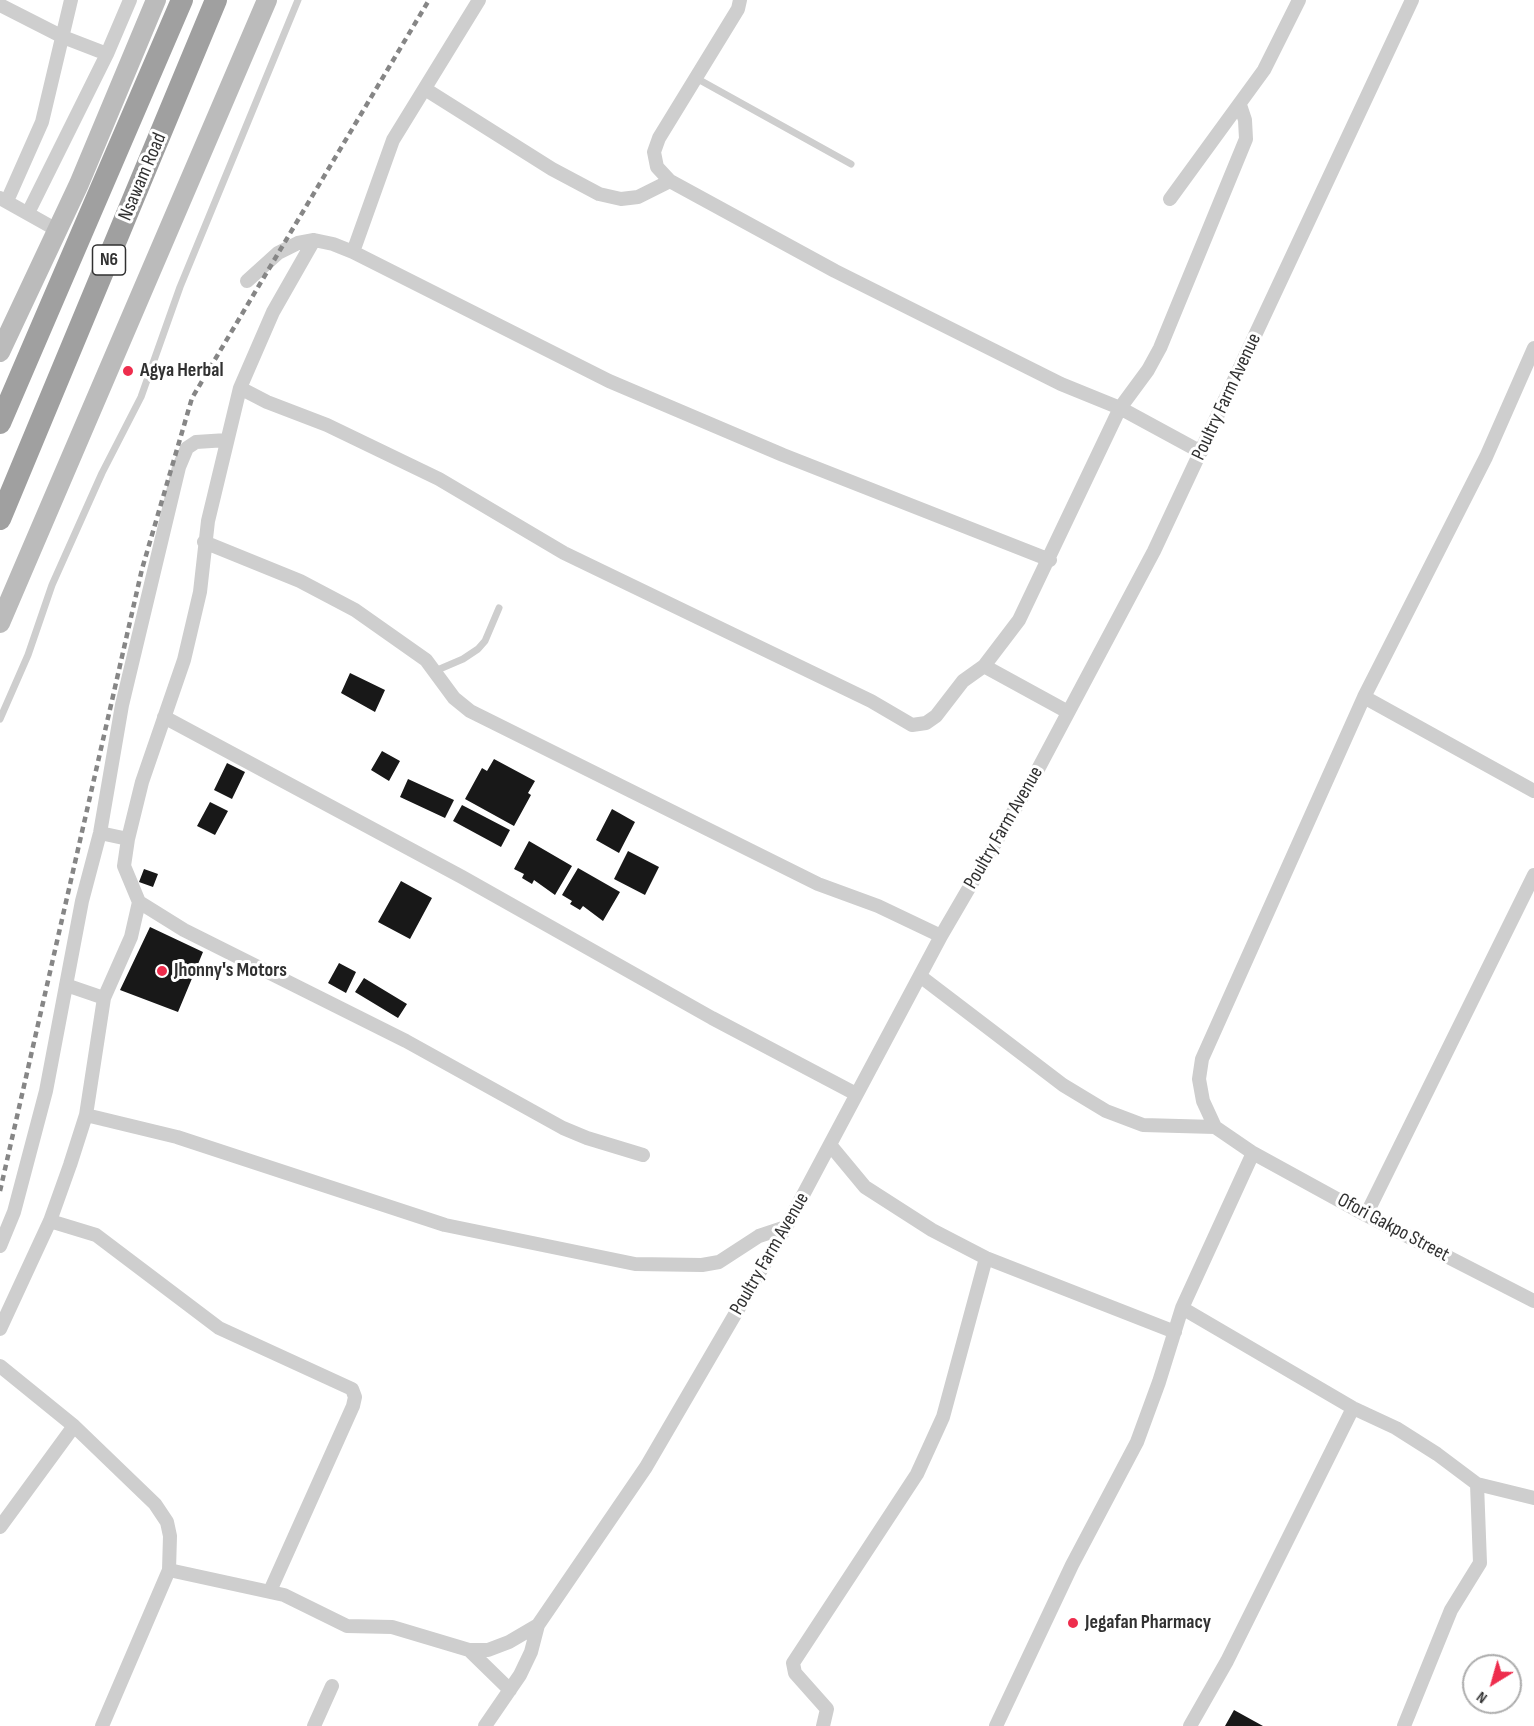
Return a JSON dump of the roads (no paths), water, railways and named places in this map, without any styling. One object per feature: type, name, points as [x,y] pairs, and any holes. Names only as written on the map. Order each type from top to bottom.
[{"type":"highway","name":"Nsawam Road","points":[[0,423],[182,0]]},
{"type":"highway","name":"Nsawam Road","points":[[0,519],[216,0]]},
{"type":"main road","points":[[0,352],[57,230],[156,0]]},
{"type":"main road","points":[[0,623],[267,0]]},
{"type":"street","points":[[57,230],[3,200],[42,122],[71,0]]},
{"type":"street","points":[[28,213],[107,54],[130,0]]},
{"type":"street","points":[[353,252],[386,154],[479,0]]},
{"type":"street","points":[[740,0],[738,9],[658,138],[654,152],[657,167],[670,181],[835,271],[1052,379],[1120,408],[1201,452]]},
{"type":"street","points":[[1170,199],[1264,70],[1299,0]]},
{"type":"street","name":"Poultry Farm Avenue","points":[[538,1625],[646,1467],[786,1227],[941,936],[1068,712],[1154,551],[1412,0]]},
{"type":"street","points":[[0,5],[63,37],[107,54]]},
{"type":"street","points":[[425,89],[552,169],[599,194],[621,199],[638,197],[670,181]]},
{"type":"street","points":[[240,388],[267,402],[327,424],[439,479],[564,553],[871,701],[912,725],[926,723],[936,716],[963,681],[984,666],[1019,620],[1050,560],[1120,408],[1148,370],[1160,348],[1246,139],[1245,120],[1240,105]]},
{"type":"street","points":[[314,240],[273,312],[240,388],[204,542],[200,592],[184,660],[142,782],[123,866],[139,902],[184,930],[406,1041],[563,1128],[587,1138],[643,1155]]},
{"type":"street","points":[[247,281],[278,253],[298,243],[314,240],[353,252],[609,381],[857,485],[1050,560]]},
{"type":"street","points":[[920,976],[1063,1085],[1106,1111],[1143,1125],[1215,1127],[1203,1101],[1199,1079],[1202,1059],[1364,697],[1486,457],[1534,348]]},
{"type":"street","points":[[0,1246],[14,1212],[46,1091],[82,901],[100,833],[122,705],[178,466],[187,448],[196,442],[227,440]]},
{"type":"street","points":[[204,542],[300,581],[355,610],[411,649],[435,671],[454,698],[470,711],[818,885],[878,906],[941,936]]},
{"type":"street","points":[[984,666],[1068,712]]},
{"type":"street","points":[[1364,697],[1534,791]]},
{"type":"street","points":[[164,717],[462,877],[712,1018],[856,1094]]},
{"type":"street","points":[[100,833],[128,839]]},
{"type":"street","points":[[1366,1215],[1534,875]]},
{"type":"street","points":[[0,1329],[50,1221],[86,1115],[104,998],[131,938],[139,902]]},
{"type":"street","points":[[66,985],[104,998]]},
{"type":"street","points":[[86,1115],[177,1137],[445,1225],[627,1263],[702,1265],[719,1262],[759,1236],[786,1227]]},
{"type":"street","name":"Ofori Gakpo Street","points":[[1215,1127],[1253,1153],[1366,1215],[1534,1301]]},
{"type":"street","points":[[831,1146],[866,1187],[899,1211],[986,1258],[1175,1332]]},
{"type":"street","points":[[996,1726],[1072,1565],[1137,1442],[1182,1308],[1253,1153]]},
{"type":"street","points":[[50,1221],[96,1235],[219,1328],[352,1389],[355,1397],[353,1406],[270,1591]]},
{"type":"street","points":[[823,1726],[827,1709],[795,1673],[793,1664],[917,1474],[944,1417],[986,1258]]},
{"type":"street","points":[[1182,1308],[1353,1408],[1396,1428],[1437,1454],[1477,1484],[1534,1498]]},
{"type":"street","points":[[0,1366],[74,1426],[155,1504],[167,1522],[170,1536],[169,1570],[102,1726]]},
{"type":"street","points":[[1190,1726],[1227,1661],[1353,1408]]},
{"type":"street","points":[[0,1527],[74,1426]]},
{"type":"street","points":[[1404,1726],[1451,1610],[1480,1563],[1477,1484]]},
{"type":"street","points":[[169,1570],[270,1591],[347,1626],[392,1627],[469,1650],[488,1650],[538,1625]]},
{"type":"street","points":[[485,1726],[510,1690],[531,1652],[538,1625]]},
{"type":"street","points":[[469,1650],[510,1690]]},
{"type":"street","points":[[314,1726],[332,1686]]},
{"type":"lane","points":[[0,719],[68,548],[102,473],[141,397],[180,286],[298,0]]},
{"type":"lane","points":[[696,78],[851,164]]},
{"type":"lane","points":[[435,671],[463,659],[478,649],[485,641],[500,608]]},
{"type":"railway","points":[[0,1191],[142,569],[192,398],[429,0]]},
{"type":"place","name":"Agya Herbal","points":[[128,371]]},
{"type":"place","name":"Jhonny's Motors","points":[[162,971]]},
{"type":"place","name":"Jegafan Pharmacy","points":[[1073,1623]]}]
